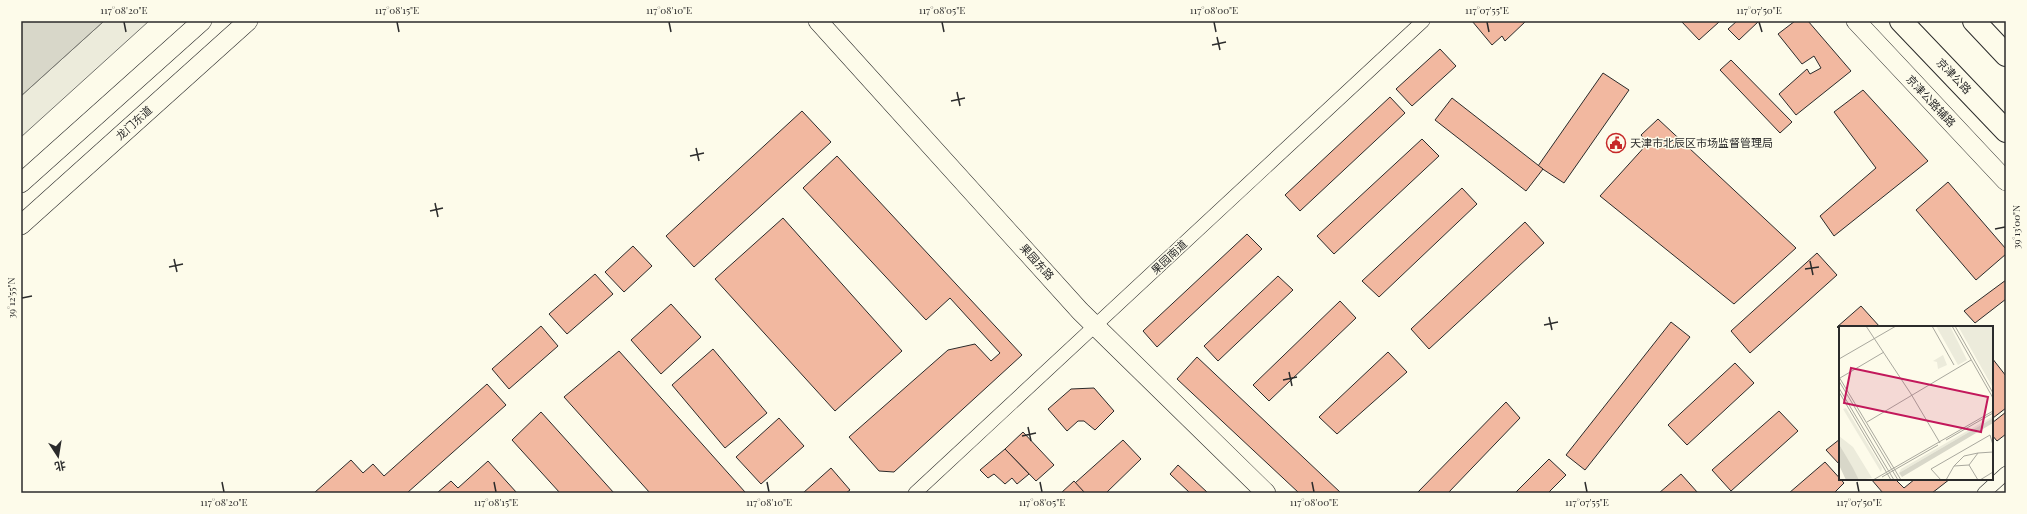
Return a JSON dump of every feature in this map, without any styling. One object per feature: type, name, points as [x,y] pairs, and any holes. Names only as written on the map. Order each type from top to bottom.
[{"type":"highway","name":"京津公路","points":[[1902,21],[2006,131]]},
{"type":"highway","points":[[1974,21],[2006,55]]},
{"type":"street","points":[[21,183],[202,21]]},
{"type":"street","name":"龙门东道","points":[[21,225],[248,21]]},
{"type":"street","name":"果园东路","points":[[807,21],[1090,327],[1253,493]]},
{"type":"street","name":"果园东路","points":[[818,21],[1090,327],[1266,493]]},
{"type":"street","name":"果园南道","points":[[916,493],[1412,21]]},
{"type":"street","name":"果园南道","points":[[907,493],[1423,21]]},
{"type":"street","name":"京津公路辅路","points":[[1856,21],[2006,181]]},
{"type":"street","points":[[1984,493],[2006,473]]},
{"type":"shaded area","points":[[21,21],[104,21],[21,96]]},
{"type":"shaded area","points":[[104,21],[149,21],[21,137],[21,96]]},
{"type":"building","points":[[1472,21],[1526,21],[1505,41],[1502,36],[1492,45]]},
{"type":"building","points":[[1681,21],[1717,21],[1719,22],[1699,40]]},
{"type":"building","points":[[1737,21],[1759,21],[1739,40],[1728,29]]},
{"type":"building","points":[[1795,21],[1808,21],[1851,71],[1796,115],[1779,94],[1807,69],[1810,74],[1821,68],[1814,56],[1802,64],[1778,34]]},
{"type":"building","points":[[1440,49],[1456,66],[1412,106],[1396,89]]},
{"type":"building","points":[[1731,60],[1792,122],[1780,133],[1720,70]]},
{"type":"building","points":[[1603,73],[1629,90],[1564,183],[1538,166]]},
{"type":"building","points":[[1863,90],[1928,161],[1834,236],[1820,216],[1876,168],[1834,112]]},
{"type":"building","points":[[1390,97],[1405,113],[1300,211],[1285,195]]},
{"type":"building","points":[[1452,98],[1543,169],[1526,191],[1435,120]]},
{"type":"building","points":[[802,111],[831,142],[694,267],[666,236]]},
{"type":"building","points":[[1658,119],[1796,248],[1734,304],[1600,196],[1648,143],[1641,135]]},
{"type":"building","points":[[1422,139],[1439,156],[1334,254],[1317,236]]},
{"type":"building","points":[[837,156],[1022,355],[894,472],[879,471],[849,437],[948,350],[975,344],[991,361],[1000,353],[950,298],[926,320],[803,188]]},
{"type":"building","points":[[1948,182],[2006,249],[2006,254],[1976,280],[1916,210]]},
{"type":"building","points":[[1462,188],[1477,204],[1379,297],[1362,281]]},
{"type":"building","points":[[783,218],[902,351],[835,411],[715,279]]},
{"type":"building","points":[[1525,222],[1544,243],[1429,349],[1411,329]]},
{"type":"building","points":[[1247,234],[1262,249],[1157,347],[1143,331]]},
{"type":"building","points":[[633,246],[652,266],[624,292],[605,272]]},
{"type":"building","points":[[1817,253],[1837,275],[1750,353],[1731,331]]},
{"type":"building","points":[[595,274],[613,294],[567,334],[549,314]]},
{"type":"building","points":[[1278,276],[1293,290],[1218,361],[1204,346]]},
{"type":"building","points":[[2006,280],[2006,299],[1975,323],[1964,311]]},
{"type":"building","points":[[1340,301],[1356,318],[1269,401],[1253,385]]},
{"type":"building","points":[[671,304],[701,337],[661,374],[631,340]]},
{"type":"building","points":[[1861,306],[1879,326],[1839,326],[1839,329],[1837,327]]},
{"type":"building","points":[[1671,322],[1690,337],[1585,470],[1566,455]]},
{"type":"building","points":[[541,326],[558,346],[509,389],[492,369]]},
{"type":"building","points":[[713,349],[767,413],[725,448],[672,385]]},
{"type":"building","points":[[619,351],[745,492],[744,493],[650,493],[564,397]]},
{"type":"building","points":[[1388,352],[1407,372],[1337,434],[1319,417]]},
{"type":"building","points":[[1197,357],[1341,493],[1299,493],[1177,379]]},
{"type":"building","points":[[1993,359],[2006,376],[2006,408],[1993,418]]},
{"type":"building","points":[[1735,363],[1754,383],[1687,445],[1668,425]]},
{"type":"building","points":[[487,384],[506,405],[407,493],[314,493],[351,460],[363,473],[373,464],[384,476]]},
{"type":"building","points":[[1094,388],[1114,411],[1095,430],[1084,421],[1078,421],[1067,431],[1048,409],[1071,389]]},
{"type":"building","points":[[1506,402],[1520,418],[1448,493],[1417,493]]},
{"type":"building","points":[[1779,411],[1798,431],[1731,491],[1712,470]]},
{"type":"building","points":[[541,412],[614,493],[560,493],[512,440]]},
{"type":"building","points":[[2006,412],[2006,434],[1997,441],[1993,436],[1993,422]]},
{"type":"building","points":[[779,418],[804,446],[761,484],[736,457]]},
{"type":"building","points":[[1023,432],[1054,465],[1036,481],[1005,449]]},
{"type":"building","points":[[1123,440],[1141,459],[1106,493],[1085,493],[1075,483]]},
{"type":"building","points":[[1839,440],[1839,464],[1826,450]]},
{"type":"building","points":[[1005,449],[1029,474],[1017,484],[1012,478],[1005,484],[994,474],[988,478],[980,470]]},
{"type":"building","points":[[1549,459],[1566,475],[1548,493],[1515,493]]},
{"type":"building","points":[[488,461],[517,493],[437,493],[451,481],[458,488]]},
{"type":"building","points":[[1825,462],[1839,477],[1839,480],[1844,483],[1834,493],[1789,493]]},
{"type":"building","points":[[1178,465],[1208,493],[1190,493],[1170,474]]},
{"type":"building","points":[[831,468],[850,490],[846,493],[803,493]]},
{"type":"building","points":[[1681,474],[1698,493],[1659,493]]},
{"type":"building","points":[[1872,480],[1896,480],[1904,488],[1914,480],[1949,480],[1932,493],[1883,493]]},
{"type":"building","points":[[1074,481],[1085,493],[1061,493]]},
{"type":"place","name":"天津市北辰区市场监督管理局","points":[[1616,143]]}]
